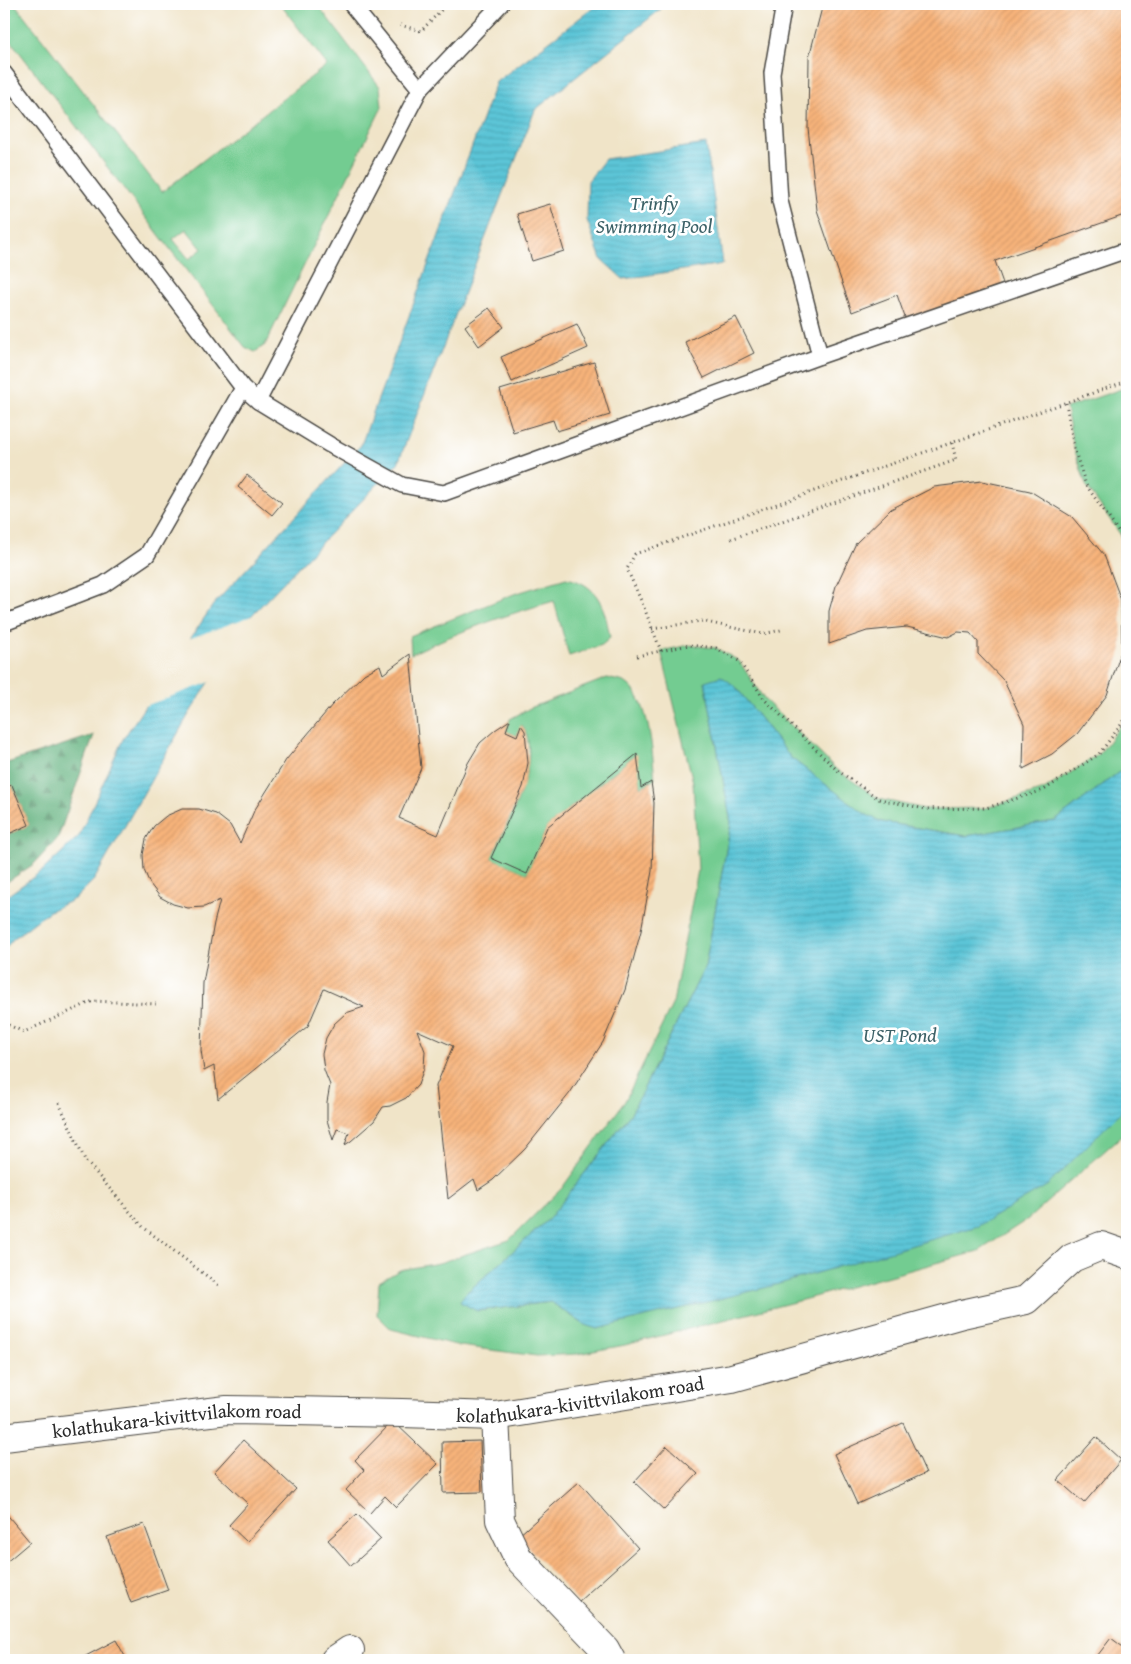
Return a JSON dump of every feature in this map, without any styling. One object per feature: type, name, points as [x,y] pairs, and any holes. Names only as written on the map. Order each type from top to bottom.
[{"type":"street","name":"kolathukara-kivittvilakom road","points":[[4,1437],[227,1410],[495,1416],[732,1378],[962,1314],[1026,1300],[1072,1258],[1101,1246],[1127,1255]]},
{"type":"street","points":[[495,1416],[500,1520],[518,1558],[605,1648],[611,1660]]},
{"type":"lane","points":[[351,4],[420,89]]},
{"type":"lane","points":[[258,401],[420,89],[501,4]]},
{"type":"lane","points":[[784,4],[772,73],[780,201],[820,356]]},
{"type":"lane","points":[[4,73],[243,388],[258,401],[330,445],[402,485],[444,493],[820,356],[1127,250]]},
{"type":"lane","points":[[4,623],[103,585],[147,555],[243,388]]},
{"type":"path","points":[[399,25],[421,31],[447,4]]},
{"type":"path","points":[[660,651],[627,569],[635,554],[1127,381]]},
{"type":"path","points":[[1066,403],[1074,448],[1086,485],[1127,544]]},
{"type":"path","points":[[731,539],[956,460],[952,443]]},
{"type":"path","points":[[652,629],[701,620],[763,634],[781,630]]},
{"type":"path","points":[[638,656],[689,645],[716,648],[739,661],[764,699],[837,770],[879,799],[925,809],[986,808],[1044,790],[1100,754],[1127,717]]},
{"type":"path","points":[[4,1023],[24,1032],[93,1001],[156,1004]]},
{"type":"path","points":[[59,1103],[85,1160],[143,1227],[221,1287]]},
{"type":"green space","points":[[4,4],[15,4],[162,192],[327,65],[280,4],[317,4],[380,87],[382,107],[265,345],[255,352],[245,347],[4,32]],"holes":[[[186,229],[202,249],[189,259],[173,239]]]},
{"type":"green space","points":[[1127,387],[1127,544],[1086,485],[1074,448],[1066,408]]},
{"type":"green space","points":[[566,578],[586,586],[593,592],[603,607],[610,638],[602,645],[569,656],[554,601],[481,624],[411,654],[410,636],[514,594]]},
{"type":"green space","points":[[689,645],[716,648],[739,661],[764,699],[837,770],[879,799],[925,809],[986,808],[1044,790],[1099,754],[1127,717],[1127,766],[1055,821],[966,836],[882,822],[865,815],[791,758],[735,686],[705,681],[731,823],[705,967],[632,1112],[549,1219],[464,1295],[477,1311],[551,1302],[585,1325],[1048,1185],[1127,1106],[1127,1131],[1028,1219],[979,1251],[806,1299],[625,1345],[578,1354],[537,1356],[460,1346],[391,1329],[377,1315],[379,1282],[400,1270],[439,1263],[509,1240],[562,1188],[625,1101],[673,1003],[698,870],[693,782],[661,651]]},
{"type":"green space","points":[[607,678],[626,683],[640,701],[645,713],[651,741],[655,779],[641,787],[636,754],[547,827],[527,874],[491,858],[521,792],[529,756],[528,740],[522,725],[517,736],[506,731],[510,719],[530,708]]},
{"type":"green space","points":[[94,735],[58,838],[34,864],[4,884],[4,836],[29,825],[12,785],[4,788],[4,764]]},
{"type":"water","points":[[598,4],[664,4],[661,9],[535,110],[398,463],[252,615],[189,714],[94,880],[76,898],[48,912],[13,939],[4,950],[4,898],[42,871],[79,836],[123,739],[213,605],[361,445],[496,82]]},
{"type":"water","name":"Trinfy Swimming Pool","points":[[706,144],[723,264],[623,279],[601,259],[587,220],[588,181],[605,159]]},
{"type":"water","name":"UST Pond","points":[[721,676],[735,686],[791,758],[865,814],[882,822],[966,836],[1055,821],[1127,766],[1127,1106],[1048,1185],[978,1226],[772,1286],[597,1329],[585,1325],[551,1302],[477,1311],[460,1302],[464,1295],[549,1219],[632,1112],[705,967],[731,823],[705,681]]},
{"type":"pier","points":[[257,614],[213,681],[142,707],[186,640]]},
{"type":"building","points":[[823,4],[1127,4],[1127,214],[995,261],[1004,286],[906,320],[897,295],[852,312],[817,210],[808,128],[809,57]]},
{"type":"building","points":[[550,204],[564,251],[532,261],[517,214]]},
{"type":"building","points":[[489,308],[504,327],[479,346],[465,326]]},
{"type":"building","points":[[736,317],[754,353],[704,378],[685,342]]},
{"type":"building","points":[[577,324],[588,348],[512,382],[501,357]]},
{"type":"building","points":[[594,362],[610,415],[557,431],[553,420],[513,432],[500,390]]},
{"type":"building","points":[[247,475],[282,503],[272,515],[238,487]]},
{"type":"building","points":[[982,481],[1030,491],[1072,517],[1104,555],[1121,600],[1122,649],[1107,695],[1077,734],[1052,754],[1023,769],[1024,724],[1004,681],[978,654],[978,642],[970,633],[958,632],[948,637],[907,627],[867,631],[829,644],[829,611],[836,586],[856,543],[891,509],[934,487]]},
{"type":"building","points":[[410,654],[421,768],[399,818],[438,835],[468,763],[480,743],[510,720],[506,731],[517,736],[521,725],[525,731],[528,763],[523,787],[491,858],[527,874],[547,827],[637,754],[641,788],[651,782],[654,803],[652,871],[641,931],[625,990],[603,1042],[570,1093],[525,1149],[493,1180],[478,1190],[474,1179],[448,1199],[436,1086],[453,1046],[417,1030],[425,1051],[424,1068],[418,1085],[406,1098],[390,1106],[383,1107],[374,1121],[345,1145],[349,1133],[337,1129],[333,1140],[327,1120],[327,1102],[330,1085],[324,1070],[322,1054],[326,1038],[334,1024],[346,1013],[364,1007],[324,989],[308,1026],[218,1099],[214,1066],[204,1071],[201,1050],[203,983],[220,900],[204,907],[188,908],[173,904],[160,897],[150,884],[144,870],[143,855],[146,839],[154,826],[166,816],[182,809],[199,809],[216,814],[230,825],[240,843],[254,811],[286,760],[332,705],[364,674],[380,665],[383,674]]},
{"type":"building","points":[[12,785],[29,825],[4,836],[4,788]]},
{"type":"building","points":[[393,1421],[438,1464],[396,1507],[385,1496],[370,1513],[346,1490],[364,1470],[355,1460]]},
{"type":"building","points":[[903,1423],[926,1473],[857,1504],[834,1454]]},
{"type":"building","points":[[1096,1437],[1121,1460],[1084,1503],[1058,1480]]},
{"type":"building","points":[[243,1440],[296,1489],[247,1542],[229,1525],[248,1504],[214,1472]]},
{"type":"building","points":[[480,1441],[482,1492],[443,1493],[442,1442]]},
{"type":"building","points":[[667,1446],[698,1474],[664,1510],[634,1482]]},
{"type":"building","points":[[579,1482],[638,1548],[578,1602],[518,1536]]},
{"type":"building","points":[[4,1511],[30,1542],[4,1564]]},
{"type":"building","points":[[357,1514],[381,1539],[351,1566],[328,1540]]},
{"type":"building","points":[[144,1524],[168,1590],[131,1603],[107,1537]]},
{"type":"building","points":[[1111,1638],[1127,1650],[1127,1660],[1094,1660]]},
{"type":"building","points":[[116,1640],[127,1660],[83,1660],[82,1658]]}]
